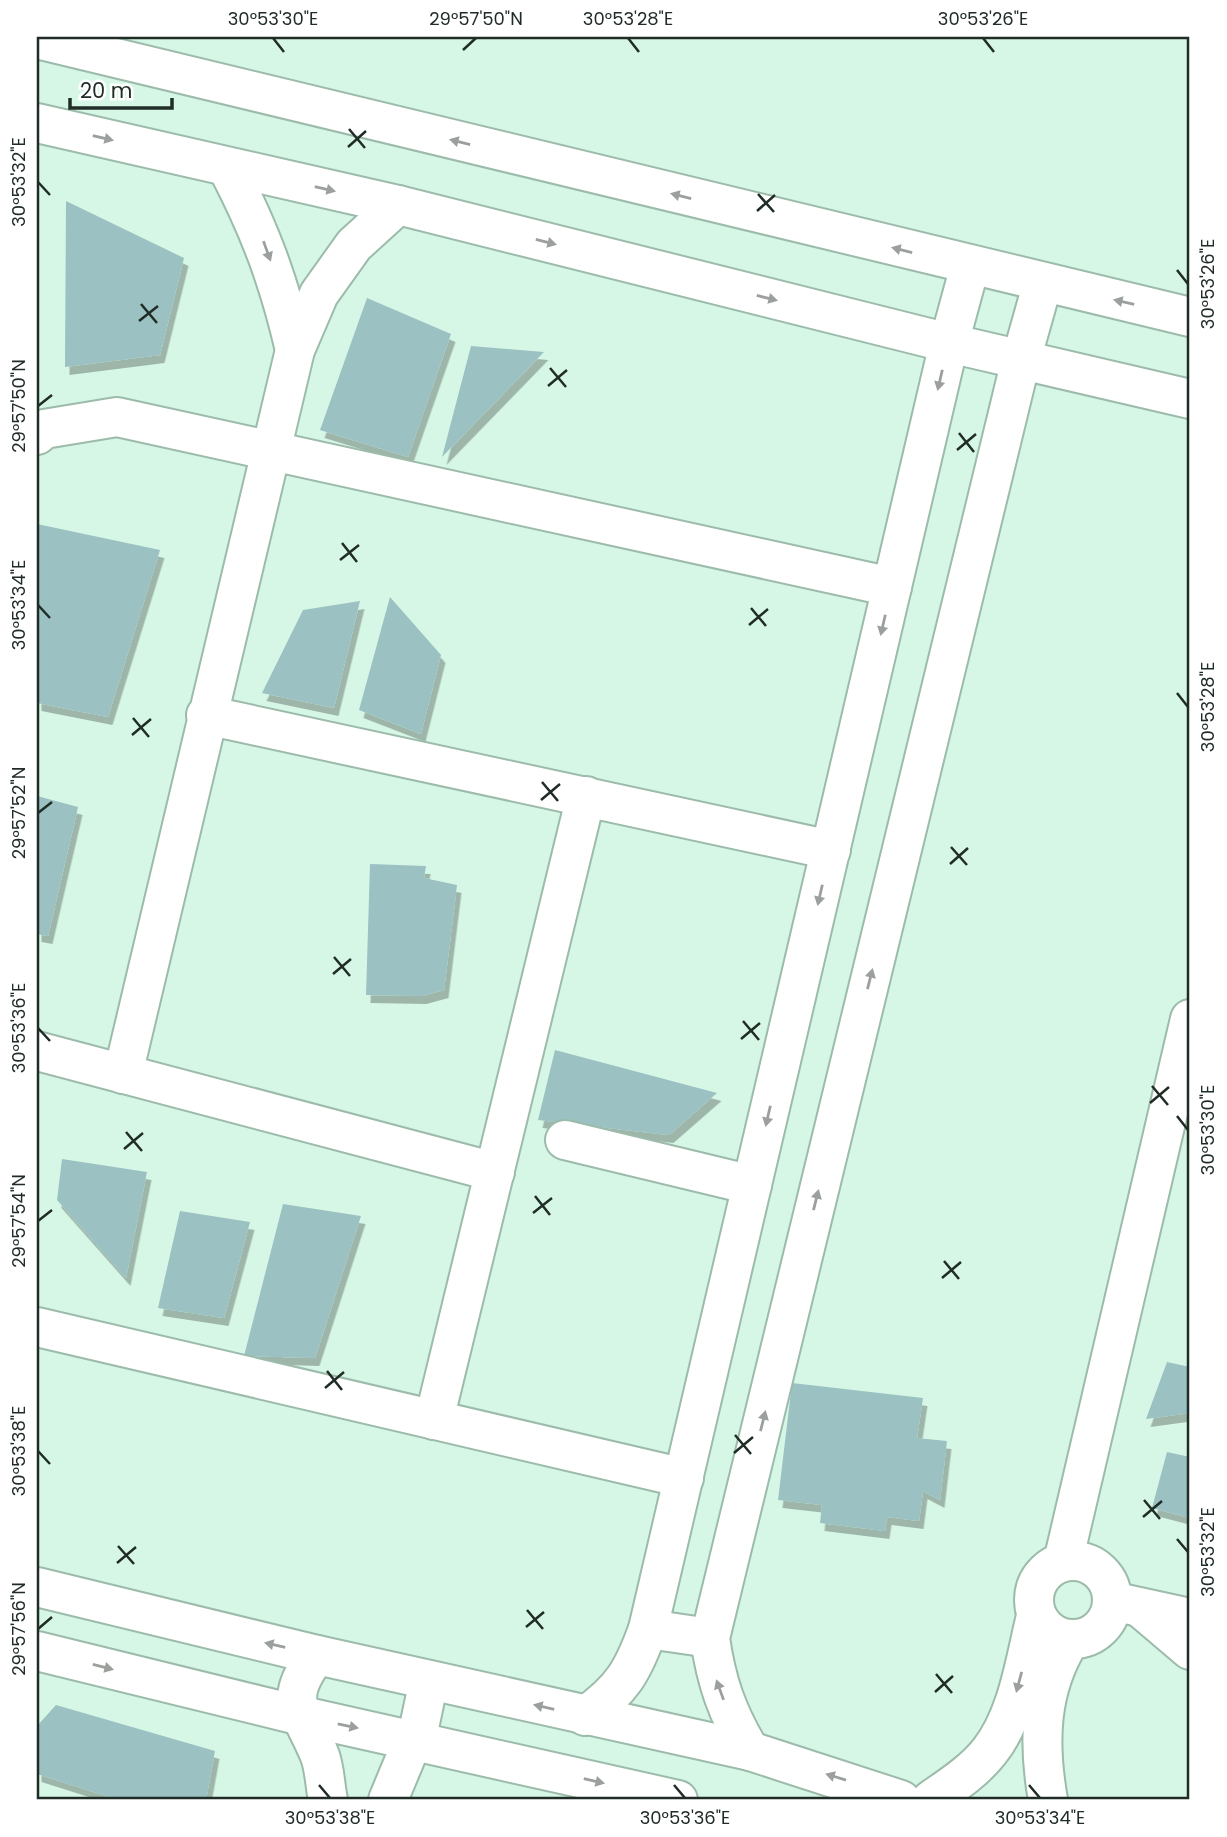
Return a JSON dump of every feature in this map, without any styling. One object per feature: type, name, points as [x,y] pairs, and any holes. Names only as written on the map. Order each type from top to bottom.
[{"type":"street","points":[[37,39],[1190,317]]},
{"type":"street","points":[[37,123],[398,205],[949,343],[1190,399]]},
{"type":"street","points":[[227,167],[257,225],[280,286],[295,350]]},
{"type":"street","points":[[123,1074],[206,715],[295,350],[319,294],[346,255],[398,205]]},
{"type":"street","points":[[585,1716],[613,1696],[634,1667],[648,1629],[949,343],[970,266]]},
{"type":"street","points":[[750,1751],[729,1716],[715,1678],[710,1637],[1021,360],[1043,282]]},
{"type":"street","points":[[37,435],[44,429],[117,417],[892,587]]},
{"type":"street","points":[[206,715],[831,850]]},
{"type":"street","points":[[434,1420],[586,796]]},
{"type":"street","points":[[1063,1562],[1190,1022]]},
{"type":"street","points":[[37,1051],[495,1172]]},
{"type":"street","points":[[565,1140],[752,1185]]},
{"type":"street","points":[[37,1327],[684,1478]]},
{"type":"street","points":[[1125,1604],[1104,1625],[1083,1639],[1070,1640],[1050,1633],[1036,1616],[1033,1605],[1037,1583],[1053,1566],[1075,1561],[1097,1569],[1125,1604],[1190,1650]]},
{"type":"street","points":[[37,1587],[317,1655],[750,1751],[901,1800]]},
{"type":"street","points":[[1125,1604],[1190,1618]]},
{"type":"street","points":[[931,1800],[971,1772],[990,1751],[1004,1728],[1036,1616]]},
{"type":"street","points":[[648,1629],[710,1637]]},
{"type":"street","points":[[1048,1800],[1042,1715],[1051,1676],[1070,1640]]},
{"type":"street","points":[[37,1651],[298,1715],[678,1800]]},
{"type":"street","points":[[317,1655],[300,1683],[298,1715],[320,1757],[328,1800]]},
{"type":"street","points":[[388,1800],[414,1741],[426,1705],[429,1680]]},
{"type":"building","points":[[66,201],[184,258],[160,355],[65,367]]},
{"type":"building","points":[[367,298],[451,334],[408,457],[320,430]]},
{"type":"building","points":[[471,346],[544,352],[442,457]]},
{"type":"building","points":[[37,524],[160,550],[108,717],[37,703]]},
{"type":"building","points":[[390,597],[441,655],[421,734],[359,710]]},
{"type":"building","points":[[360,601],[334,708],[262,693],[303,610]]},
{"type":"building","points":[[37,796],[78,807],[48,936],[37,934]]},
{"type":"building","points":[[370,864],[426,866],[424,878],[457,885],[444,990],[422,996],[366,995]]},
{"type":"building","points":[[555,1050],[717,1093],[669,1135],[538,1120]]},
{"type":"building","points":[[62,1159],[147,1172],[126,1278],[57,1200]]},
{"type":"building","points":[[283,1204],[361,1216],[315,1358],[244,1356]]},
{"type":"building","points":[[180,1211],[250,1222],[224,1318],[158,1308]]},
{"type":"building","points":[[1167,1362],[1190,1367],[1190,1413],[1146,1419]]},
{"type":"building","points":[[792,1383],[923,1398],[917,1438],[947,1441],[940,1500],[923,1491],[919,1521],[887,1517],[885,1531],[820,1523],[822,1505],[778,1500]]},
{"type":"building","points":[[1167,1452],[1190,1457],[1190,1518],[1152,1508]]},
{"type":"building","points":[[56,1705],[215,1751],[206,1800],[119,1800],[37,1774],[37,1726]]}]
